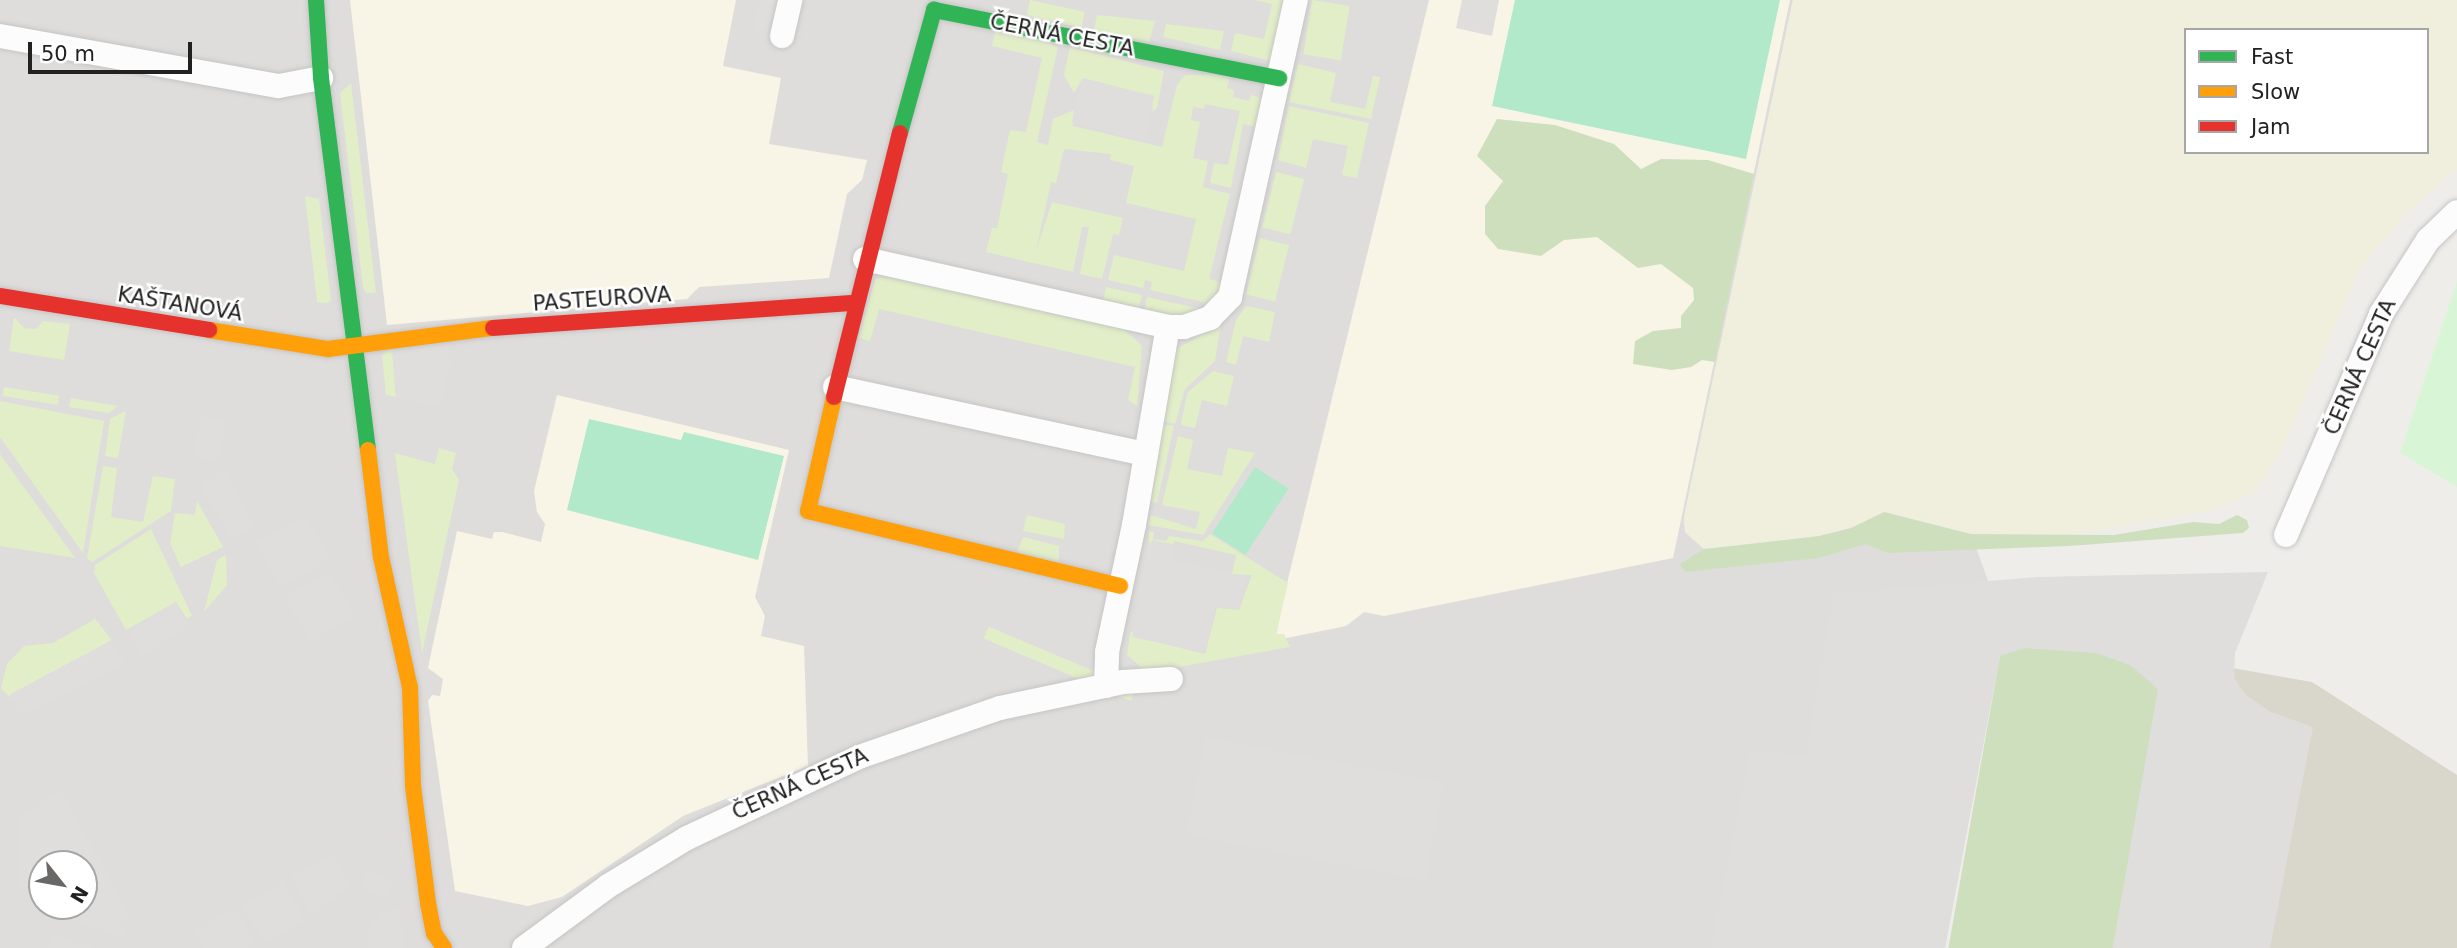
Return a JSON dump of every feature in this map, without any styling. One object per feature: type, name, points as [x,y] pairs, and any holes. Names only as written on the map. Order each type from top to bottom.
[{"type":"street","points":[[316,0],[321,78],[381,557],[382,644]]},
{"type":"street","points":[[782,36],[789,0]]},
{"type":"street","points":[[865,258],[1168,327],[1185,327],[1210,318],[1230,297],[1296,0]]},
{"type":"street","name":"ČERNÁ CESTA","points":[[1120,586],[808,512],[865,258],[934,10],[1279,78]]},
{"type":"street","points":[[0,36],[279,86],[321,78]]},
{"type":"street","name":"ČERNÁ CESTA","points":[[2286,535],[2381,314],[2428,240],[2457,212]]},
{"type":"street","name":"KAŠTANOVÁ","points":[[0,296],[322,348],[354,346]]},
{"type":"street","name":"PASTEUROVA","points":[[354,346],[452,331],[854,303]]},
{"type":"street","points":[[1106,686],[1107,652],[1168,327]]},
{"type":"street","points":[[835,387],[1146,454]]},
{"type":"street","points":[[381,557],[398,618],[410,688],[413,786],[431,922],[444,948]]},
{"type":"street","name":"ČERNÁ CESTA","points":[[524,948],[608,887],[687,838],[859,757],[975,715],[1106,686],[1171,679]]},
{"type":"street","points":[[394,730],[413,786]]},
{"type":"shaded area","points":[[0,0],[1793,0],[1684,517],[1685,532],[1704,549],[1718,551],[1971,534],[2005,627],[1945,948],[0,948]]},
{"type":"shaded area","points":[[350,0],[736,0],[723,66],[781,78],[769,144],[867,160],[862,180],[847,194],[829,278],[699,287],[687,299],[387,325]]},
{"type":"shaded area","points":[[760,0],[790,0],[782,36],[754,30]]},
{"type":"shaded area","points":[[1429,0],[1790,0],[1673,558],[1384,616],[1364,612],[1346,626],[1282,639],[1276,636],[1283,600]]},
{"type":"shaded area","points":[[1462,0],[1499,0],[1492,36],[1456,28]]},
{"type":"shaded area","points":[[1793,0],[2457,0],[2457,168],[2407,213],[2359,270],[2282,450],[2255,493],[2212,510],[2076,534],[1971,534],[1926,526],[1896,513],[1819,536],[1704,549],[1685,532],[1684,517]]},
{"type":"shaded area","points":[[1082,79],[1154,96],[1144,139],[1072,123]]},
{"type":"shaded area","points":[[448,344],[450,366],[440,407],[396,397],[392,349]]},
{"type":"shaded area","points":[[557,395],[789,450],[755,597],[765,616],[761,636],[804,646],[808,766],[683,816],[562,897],[528,906],[455,891],[428,701],[432,695],[440,696],[443,679],[428,668],[457,531],[492,539],[494,532],[502,532],[541,542],[545,524],[537,512],[534,491]]},
{"type":"shaded area","points":[[201,417],[226,421],[219,460],[195,457]]},
{"type":"shaded area","points":[[225,471],[255,525],[231,539],[201,485]]},
{"type":"shaded area","points":[[305,515],[330,560],[281,587],[256,542]]},
{"type":"shaded area","points":[[1152,540],[1173,544],[1170,560],[1246,577],[1239,609],[1215,606],[1206,653],[1132,637],[1145,554]]},
{"type":"shaded area","points":[[329,571],[355,616],[311,642],[285,596]]},
{"type":"shaded area","points":[[2268,572],[2235,653],[2234,678],[2246,695],[2269,711],[2313,727],[2270,948],[2113,948],[2158,689],[2130,665],[2096,653],[2025,648],[2000,656],[1945,948],[1711,948],[1751,750],[1806,756],[1834,594],[2038,577]]},
{"type":"shaded area","points":[[176,602],[191,625],[143,656],[128,633]]},
{"type":"shaded area","points":[[112,640],[124,663],[22,717],[10,694]]},
{"type":"shaded area","points":[[2164,656],[2312,682],[2457,775],[2457,948],[2113,948]]},
{"type":"shaded area","points":[[1206,737],[1444,783],[1425,880],[1187,834]]},
{"type":"shaded area","points":[[60,791],[93,850],[28,850],[28,887],[21,887],[18,817]]},
{"type":"shaded area","points":[[332,854],[349,885],[312,916],[291,877]]},
{"type":"shaded area","points":[[98,859],[131,918],[120,925],[129,940],[71,920],[98,920]]},
{"type":"shaded area","points":[[369,869],[394,882],[386,898],[361,885]]},
{"type":"shaded area","points":[[283,882],[305,920],[264,944],[242,906]]},
{"type":"shaded area","points":[[235,909],[254,943],[245,948],[203,948],[194,932]]},
{"type":"shaded area","points":[[400,909],[403,948],[369,948],[366,932],[370,925],[384,912]]},
{"type":"shaded area","points":[[52,933],[93,948],[47,948]]},
{"type":"green space","points":[[1030,0],[1085,12],[1081,27],[1027,16]]},
{"type":"green space","points":[[1255,0],[1285,0],[1271,61],[1231,51],[1235,33],[1264,39],[1272,4]]},
{"type":"green space","points":[[1312,0],[1350,6],[1341,60],[1303,54]]},
{"type":"green space","points":[[1515,0],[1780,0],[1746,159],[1492,106]]},
{"type":"green space","points":[[1097,15],[1155,21],[1149,42],[1094,30]]},
{"type":"green space","points":[[1166,24],[1224,31],[1220,50],[1163,37]]},
{"type":"green space","points":[[996,28],[1058,47],[1037,142],[1048,145],[1053,119],[1074,110],[1073,126],[1162,147],[1177,85],[1185,75],[1230,75],[1227,88],[1234,90],[1233,97],[1249,101],[1251,95],[1264,99],[1258,127],[1243,124],[1231,188],[1210,183],[1214,163],[1228,165],[1240,111],[1205,104],[1204,109],[1193,107],[1191,120],[1200,122],[1193,158],[1208,161],[1203,187],[1230,194],[1209,279],[1224,283],[1212,304],[1150,290],[1152,282],[1145,280],[1143,288],[1108,280],[1114,255],[1184,271],[1196,219],[1126,203],[1134,166],[1110,160],[1111,154],[1064,149],[1056,183],[1051,182],[1036,251],[1052,202],[1123,218],[1119,235],[1113,234],[1102,279],[1080,274],[1089,227],[1082,227],[1073,272],[986,252],[992,228],[997,228],[1008,174],[1001,172],[1010,130],[1026,132],[1042,58],[992,46]]},
{"type":"green space","points":[[1070,47],[1164,71],[1157,108],[1152,112],[1153,96],[1083,78],[1074,93],[1064,75]]},
{"type":"green space","points":[[1298,64],[1336,73],[1330,102],[1365,109],[1373,76],[1380,77],[1371,119],[1289,102]]},
{"type":"green space","points":[[351,83],[376,293],[366,293],[363,287],[340,93]]},
{"type":"green space","points":[[1289,106],[1369,123],[1357,178],[1342,175],[1348,146],[1313,139],[1306,168],[1278,160]]},
{"type":"green space","points":[[1497,119],[1555,125],[1614,144],[1641,169],[1661,159],[1708,160],[1754,174],[1715,362],[1702,360],[1691,367],[1672,370],[1633,364],[1635,341],[1653,331],[1681,328],[1681,316],[1694,300],[1693,288],[1661,264],[1638,268],[1597,237],[1564,240],[1541,256],[1498,249],[1485,234],[1485,206],[1503,181],[1477,156]]},
{"type":"green space","points":[[1276,172],[1304,179],[1290,234],[1262,227]]},
{"type":"green space","points":[[305,196],[319,199],[331,301],[326,303],[317,302]]},
{"type":"green space","points":[[1260,238],[1289,245],[1275,302],[1246,294]]},
{"type":"green space","points":[[887,276],[1121,326],[1142,346],[1137,406],[1128,400],[1135,367],[879,309],[870,341],[859,338],[875,280]]},
{"type":"green space","points":[[2457,281],[2457,487],[2400,453]]},
{"type":"green space","points":[[1106,287],[1142,295],[1138,311],[1103,301]]},
{"type":"green space","points":[[1147,297],[1206,310],[1181,318],[1144,313]]},
{"type":"green space","points":[[1246,306],[1275,312],[1269,342],[1243,336],[1236,365],[1226,362],[1236,320]]},
{"type":"green space","points":[[14,317],[24,328],[36,329],[43,321],[70,324],[64,360],[9,351]]},
{"type":"green space","points":[[1221,324],[1215,361],[1185,389],[1175,424],[1161,421],[1172,361],[1178,348]]},
{"type":"green space","points":[[392,349],[396,397],[386,395],[382,355]]},
{"type":"green space","points":[[1213,371],[1234,376],[1227,406],[1202,400],[1195,428],[1181,425],[1187,393]]},
{"type":"green space","points":[[4,387],[59,396],[58,405],[3,396]]},
{"type":"green space","points":[[71,398],[118,406],[109,413],[69,407]]},
{"type":"green space","points":[[0,401],[104,421],[83,553],[0,437]]},
{"type":"green space","points":[[126,411],[118,458],[105,456],[110,419]]},
{"type":"green space","points":[[589,419],[681,440],[684,432],[784,456],[758,560],[567,510]]},
{"type":"green space","points":[[1161,424],[1174,426],[1157,503],[1147,501]]},
{"type":"green space","points":[[1178,436],[1193,440],[1187,469],[1222,476],[1228,448],[1255,453],[1203,535],[1148,525],[1151,515],[1196,529],[1200,512],[1162,505]]},
{"type":"green space","points":[[439,448],[456,453],[452,469],[459,480],[422,653],[395,453],[435,464]]},
{"type":"green space","points":[[0,454],[75,558],[0,546]]},
{"type":"green space","points":[[103,466],[117,468],[111,517],[143,522],[153,476],[175,479],[171,511],[92,562],[87,558]]},
{"type":"green space","points":[[1255,467],[1289,489],[1246,555],[1212,533]]},
{"type":"green space","points":[[197,501],[223,547],[181,567],[170,543],[175,513],[195,515]]},
{"type":"green space","points":[[1884,512],[1971,534],[2114,535],[2193,522],[2219,524],[2237,515],[2247,520],[2249,528],[2243,533],[2069,546],[1888,553],[1865,544],[1819,558],[1685,572],[1680,564],[1704,549],[1819,536],[1851,528]]},
{"type":"green space","points":[[1027,515],[1065,524],[1064,539],[1023,531]]},
{"type":"green space","points":[[151,529],[192,616],[187,619],[176,602],[126,630],[94,573],[95,565]]},
{"type":"green space","points":[[1149,531],[1154,532],[1153,539],[1166,541],[1169,536],[1203,541],[1210,534],[1288,583],[1276,634],[1284,634],[1290,647],[1140,674],[1140,666],[1127,655],[1130,633],[1136,630],[1136,637],[1205,654],[1217,608],[1239,610],[1252,575],[1232,574],[1236,555],[1174,541],[1172,548],[1149,549]]},
{"type":"green space","points":[[1023,537],[1059,546],[1059,565],[1016,556]]},
{"type":"green space","points":[[226,555],[227,585],[204,612],[217,560]]},
{"type":"green space","points":[[95,619],[112,640],[11,698],[1,688],[7,664],[24,646],[53,643]]},
{"type":"green space","points":[[989,626],[1136,689],[1131,701],[984,638]]},
{"type":"green space","points":[[2005,627],[2165,655],[2113,948],[1948,948]]},
{"type":"traffic: fast","points":[[316,0],[321,78],[368,450]]},
{"type":"traffic: fast","points":[[900,133],[934,10],[1279,78]]},
{"type":"traffic: slow","points":[[209,330],[328,349],[493,328]]},
{"type":"traffic: slow","points":[[834,397],[808,511],[1120,586]]},
{"type":"traffic: slow","points":[[368,450],[381,557],[410,688],[413,786],[428,903],[434,933],[444,948]]},
{"type":"traffic: jam","points":[[834,397],[900,133]]},
{"type":"traffic: jam","points":[[0,296],[209,330]]},
{"type":"traffic: jam","points":[[493,328],[854,303]]}]
